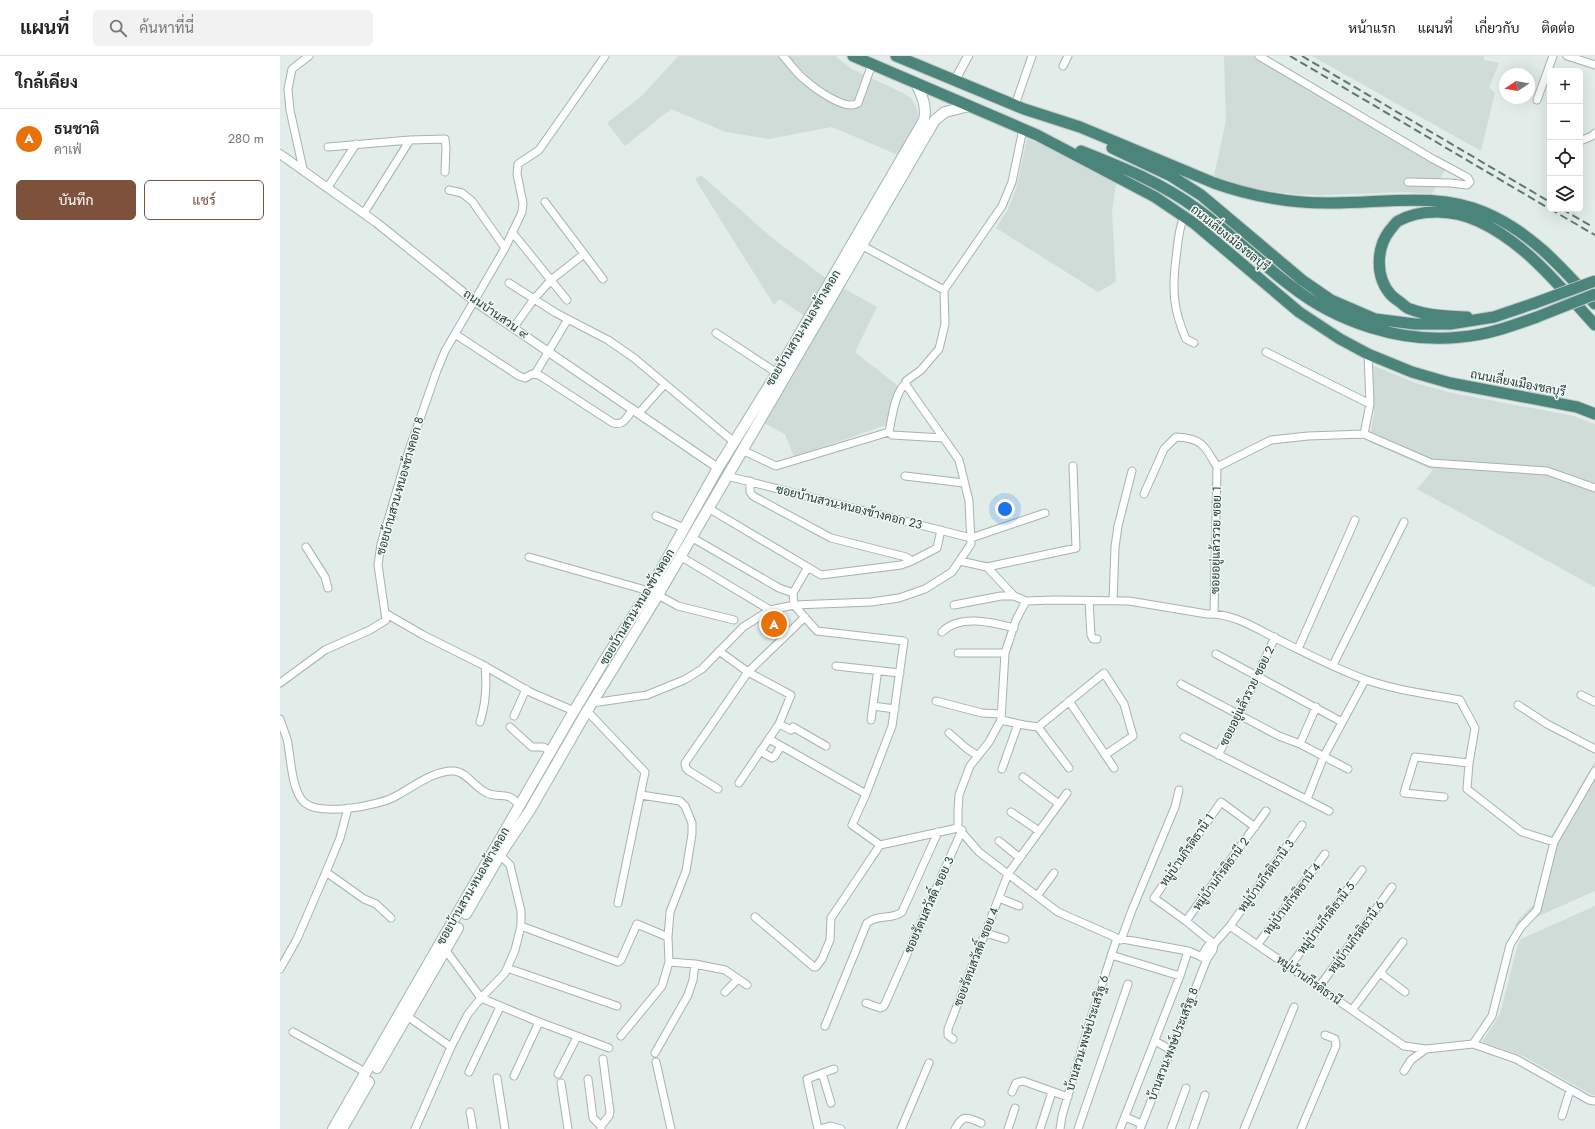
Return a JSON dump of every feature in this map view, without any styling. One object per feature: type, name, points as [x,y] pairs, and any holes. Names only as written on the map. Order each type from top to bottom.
[{"type":"highway","name":"ถนนเลี่ยงเมืองชลบุรี","points":[[853,56],[1037,134],[1155,197],[1184,216],[1299,312],[1340,339],[1368,354],[1412,372],[1450,383],[1577,407],[1595,414]]},
{"type":"highway","points":[[896,56],[1019,107],[1171,176],[1201,195],[1302,280],[1331,300],[1375,319],[1415,324],[1450,324],[1494,317],[1595,281]]},
{"type":"highway","points":[[1019,107],[1080,127],[1214,183],[1266,198],[1298,202],[1327,203],[1420,200],[1450,203],[1486,213],[1525,234],[1557,262],[1595,304]]},
{"type":"highway","points":[[1037,134],[1124,168],[1173,193],[1220,226],[1292,287],[1331,311],[1372,329],[1417,338],[1460,337],[1497,330],[1536,317],[1595,294]]},
{"type":"highway","points":[[1494,317],[1431,315],[1409,309],[1390,294],[1381,277],[1379,258],[1384,238],[1397,222],[1418,214],[1444,212],[1477,221],[1506,236],[1555,281],[1595,325]]},
{"type":"main road","name":"ซอยบ้านสวน-หนองข้างคอก","points":[[333,1129],[442,947],[530,810],[557,765],[654,593],[684,528],[718,468],[777,372],[924,120],[924,100],[916,83]]},
{"type":"main road","name":"ซอยบ้านสวน-หนองข้างคอก","points":[[342,1129],[407,1016],[442,947],[519,805],[574,711],[604,661],[654,593],[691,538],[934,120],[945,112],[968,106]]},
{"type":"main road","points":[[718,468],[727,476]]},
{"type":"main road","points":[[549,755],[557,765]]},
{"type":"street","points":[[303,169],[290,110],[288,89],[292,69],[309,56]]},
{"type":"street","name":"ซอยบ้านสวน-หนองข้างคอก 8","points":[[385,613],[378,565],[381,544],[406,459],[445,351],[505,248],[522,212],[523,203],[517,174],[518,164],[539,150],[605,56]]},
{"type":"street","points":[[783,56],[804,79],[836,101],[849,106],[853,106],[858,103],[872,64]]},
{"type":"street","points":[[955,80],[968,56]]},
{"type":"street","points":[[1019,107],[1032,56]]},
{"type":"street","points":[[1062,66],[1068,56]]},
{"type":"street","points":[[1259,56],[1463,175],[1468,178],[1470,182],[1467,185],[1408,182]]},
{"type":"street","points":[[1537,100],[1553,56]]},
{"type":"street","points":[[1567,56],[1595,65]]},
{"type":"street","points":[[618,903],[645,774],[644,770],[589,707],[647,695],[684,680],[702,669],[743,627],[770,610],[794,605],[871,602],[899,598],[925,589],[952,572],[971,544],[969,501],[959,460],[907,386],[909,377],[921,370],[939,348],[945,324],[944,290],[1002,206],[1012,182],[1023,129]]},
{"type":"street","points":[[1582,140],[1595,133]]},
{"type":"street","points":[[328,147],[410,140],[445,139],[445,172]]},
{"type":"street","points":[[364,213],[410,140]]},
{"type":"street","points":[[328,187],[356,144]]},
{"type":"street","name":"ถนนบ้านสวน ๙","points":[[280,154],[364,213],[474,301],[550,351],[718,468]]},
{"type":"street","points":[[449,190],[462,193],[472,201],[505,248]]},
{"type":"street","points":[[545,202],[603,279]]},
{"type":"street","points":[[1184,216],[1179,227],[1177,241],[1173,279],[1174,301],[1178,320],[1186,339],[1194,343]]},
{"type":"street","points":[[512,232],[567,300]]},
{"type":"street","points":[[862,245],[944,290]]},
{"type":"street","points":[[514,327],[534,298],[551,280],[584,254]]},
{"type":"street","points":[[509,283],[556,313],[614,344],[634,358],[664,385],[734,442]]},
{"type":"street","points":[[455,334],[519,376],[525,378],[535,374],[568,319]]},
{"type":"street","points":[[716,333],[777,372]]},
{"type":"street","points":[[1266,352],[1370,404]]},
{"type":"street","points":[[1364,434],[1370,404],[1368,354]]},
{"type":"street","points":[[535,374],[546,379],[613,423],[619,425],[664,385]]},
{"type":"street","points":[[889,432],[899,393],[902,386],[907,386]]},
{"type":"street","points":[[742,450],[776,466],[889,432],[892,435],[943,438]]},
{"type":"street","points":[[1144,494],[1164,449],[1176,437],[1190,438],[1206,446],[1217,467],[1270,440],[1308,436],[1364,434],[1431,463],[1547,471],[1595,488]]},
{"type":"street","points":[[960,561],[987,567],[1076,548],[1073,466]]},
{"type":"street","name":"ซอยอยู่แล้วรวย ซอย 1","points":[[1214,613],[1217,467]]},
{"type":"street","points":[[1113,601],[1115,547],[1118,526],[1132,471]]},
{"type":"street","name":"ซอยบ้านสวน-หนองข้างคอก 23","points":[[727,476],[971,538]]},
{"type":"street","points":[[905,476],[964,483]]},
{"type":"street","points":[[750,482],[750,492],[753,496],[831,538],[906,557],[912,561]]},
{"type":"street","points":[[708,508],[821,575],[902,565],[937,548],[941,530]]},
{"type":"street","points":[[971,538],[1045,513]]},
{"type":"street","points":[[656,516],[684,528]]},
{"type":"street","points":[[1298,649],[1355,520]]},
{"type":"street","points":[[1333,665],[1404,522]]},
{"type":"street","points":[[691,538],[779,588],[793,593]]},
{"type":"street","points":[[306,547],[325,577],[328,588]]},
{"type":"street","points":[[680,556],[770,610]]},
{"type":"street","points":[[529,557],[654,593],[678,606],[734,620]]},
{"type":"street","points":[[808,567],[793,593],[794,605],[817,631],[904,642],[892,726],[866,794],[852,825],[880,846]]},
{"type":"street","points":[[987,567],[1014,596],[1026,602],[1055,600],[1129,601],[1207,614],[1219,613],[1242,621],[1364,680],[1460,700],[1475,728],[1469,763],[1467,789],[1522,832],[1554,842]]},
{"type":"street","points":[[954,605],[1001,596],[1014,596]]},
{"type":"street","points":[[1089,600],[1091,635],[1093,639],[1097,639]]},
{"type":"street","points":[[1026,602],[1005,653],[1001,717],[989,742],[970,766],[960,795],[958,811],[960,829],[979,852],[1058,912],[1119,939],[1188,950],[1204,958],[1213,950],[1214,944],[1230,926]]},
{"type":"street","points":[[385,613],[423,635],[485,666],[526,689],[574,711]]},
{"type":"street","points":[[280,683],[325,650],[370,630],[386,620],[385,613]]},
{"type":"street","points":[[718,789],[689,771],[686,768],[685,763],[748,672],[805,617]]},
{"type":"street","points":[[942,632],[947,626],[966,622],[994,623],[1014,628]]},
{"type":"street","name":"ซอยอยู่แล้วรวย ซอย 2","points":[[1218,755],[1239,715],[1275,637]]},
{"type":"street","points":[[719,651],[748,672],[791,695],[779,724],[738,783]]},
{"type":"street","points":[[958,653],[1005,653]]},
{"type":"street","points":[[1216,654],[1342,722]]},
{"type":"street","points":[[480,722],[484,709],[487,681],[485,666]]},
{"type":"street","points":[[836,666],[900,673]]},
{"type":"street","points":[[1038,727],[1104,673],[1124,704],[1132,736],[1105,755]]},
{"type":"street","points":[[871,720],[877,676]]},
{"type":"street","points":[[1307,799],[1324,756],[1364,680]]},
{"type":"street","points":[[1182,684],[1279,736],[1300,744],[1348,769]]},
{"type":"street","points":[[514,716],[526,689]]},
{"type":"street","points":[[1581,695],[1595,702]]},
{"type":"street","points":[[936,701],[1001,717],[1018,724],[1038,727],[1069,768]]},
{"type":"street","points":[[1069,701],[1114,768]]},
{"type":"street","points":[[1518,705],[1547,724],[1595,749]]},
{"type":"street","points":[[873,706],[895,709]]},
{"type":"street","points":[[1300,744],[1316,708]]},
{"type":"street","points":[[280,719],[287,739],[295,786],[305,803],[323,809],[348,808],[381,803],[396,797],[436,775],[453,771],[462,773],[487,793],[505,795],[515,799],[519,805]]},
{"type":"street","points":[[779,724],[791,730],[793,727],[826,746]]},
{"type":"street","points":[[1002,769],[1018,724]]},
{"type":"street","points":[[510,727],[532,747],[543,747],[549,755]]},
{"type":"street","points":[[949,732],[966,748],[978,756]]},
{"type":"street","points":[[1184,737],[1329,811]]},
{"type":"street","points":[[769,739],[866,794]]},
{"type":"street","points":[[760,751],[768,758],[772,758],[776,756],[781,746]]},
{"type":"street","points":[[1444,797],[1404,793],[1414,757],[1469,763]]},
{"type":"street","points":[[1595,771],[1554,842],[1537,910],[1521,927],[1510,945],[1492,1016],[1473,1044],[1516,1059],[1570,1090],[1589,1100],[1595,1101]]},
{"type":"street","points":[[1023,777],[1059,804]]},
{"type":"street","name":"บ้านสวน-พงษ์ประเสริฐ 6","points":[[1060,1129],[1062,1116],[1111,955],[1132,910],[1175,807],[1179,790]]},
{"type":"street","name":"ซอยรัตนสวัสดิ์ ซอย 4","points":[[953,1039],[948,1035],[948,1029],[1008,874],[1067,793]]},
{"type":"street","points":[[621,1036],[662,986],[669,962],[668,937],[670,912],[686,872],[692,834],[692,823],[685,806],[680,801],[641,795]]},
{"type":"street","name":"หมู่บ้านกีรติธานี 1","points":[[1186,921],[1154,898],[1221,802],[1255,827]]},
{"type":"street","points":[[280,969],[297,939],[326,872],[340,838],[348,808]]},
{"type":"street","name":"หมู่บ้านกีรติธานี 2","points":[[1186,921],[1266,811]]},
{"type":"street","points":[[1011,812],[1039,831]]},
{"type":"street","name":"หมู่บ้านกีรติธานี 3","points":[[1230,926],[1302,825]]},
{"type":"street","points":[[755,917],[814,967],[816,967],[822,960],[830,940],[831,918],[880,846],[938,832],[960,829]]},
{"type":"street","name":"ซอยรัตนสวัสดิ์ ซอย 3","points":[[866,1003],[880,1008],[883,1007],[896,981],[960,829]]},
{"type":"street","points":[[825,1026],[867,923],[872,919],[898,915],[902,912],[938,832]]},
{"type":"street","points":[[999,841],[1020,858]]},
{"type":"street","name":"หมู่บ้านกีรติธานี 4","points":[[1258,944],[1325,854]]},
{"type":"street","points":[[415,1129],[451,1047],[468,1014],[505,973],[514,950],[521,926],[521,911],[510,865],[500,855]]},
{"type":"street","name":"หมู่บ้านกีรติธานี 5","points":[[1290,966],[1362,870]]},
{"type":"street","points":[[326,872],[364,899],[376,904],[391,918]]},
{"type":"street","points":[[1037,896],[1054,872]]},
{"type":"street","name":"หมู่บ้านกีรติธานี 6","points":[[1319,987],[1392,887]]},
{"type":"street","points":[[999,898],[1019,906]]},
{"type":"street","points":[[1186,921],[1214,944]]},
{"type":"street","points":[[521,926],[618,962],[621,960],[637,924],[668,937]]},
{"type":"street","name":"หมู่บ้านกีรติธานี","points":[[1230,926],[1404,1046],[1426,1049],[1473,1044]]},
{"type":"street","points":[[986,933],[1004,939]]},
{"type":"street","points":[[1352,1010],[1403,942]]},
{"type":"street","points":[[442,947],[481,998],[539,1022],[609,1048]]},
{"type":"street","points":[[1120,1129],[1180,976],[1188,950]]},
{"type":"street","points":[[1111,955],[1180,976]]},
{"type":"street","name":"บ้านสวน-พงษ์ประเสริฐ 8","points":[[1141,1127],[1171,1050],[1204,958]]},
{"type":"street","points":[[669,962],[695,964],[725,970],[747,985]]},
{"type":"street","points":[[655,1053],[688,995],[693,980],[695,964]]},
{"type":"street","points":[[507,968],[617,1006]]},
{"type":"street","points":[[1380,973],[1404,992]]},
{"type":"street","points":[[725,992],[738,979]]},
{"type":"street","points":[[1078,1129],[1128,984]]},
{"type":"street","points":[[469,1072],[500,1006]]},
{"type":"street","points":[[1244,1129],[1294,1007]]},
{"type":"street","points":[[407,1016],[451,1047]]},
{"type":"street","points":[[514,1076],[539,1022]]},
{"type":"street","points":[[293,1032],[367,1073]]},
{"type":"street","points":[[1301,1129],[1336,1046],[1335,1039],[1325,1035]]},
{"type":"street","points":[[558,1074],[578,1037]]},
{"type":"street","points":[[1155,1041],[1171,1050]]},
{"type":"street","points":[[1404,1071],[1411,1060],[1426,1049]]},
{"type":"street","points":[[588,1079],[594,1118],[601,1127],[609,1116],[610,1112],[603,1059]]},
{"type":"street","points":[[656,1062],[671,1129]]},
{"type":"street","points":[[901,1129],[929,1063]]},
{"type":"street","points":[[834,1069],[807,1078],[819,1129],[830,1126],[841,1129]]},
{"type":"street","points":[[822,1073],[831,1102]]},
{"type":"street","points":[[497,1078],[505,1129]]},
{"type":"street","points":[[1012,1092],[1016,1083],[1023,1081],[1068,1097]]},
{"type":"street","points":[[561,1083],[568,1129]]},
{"type":"street","points":[[1171,1129],[1186,1088]]},
{"type":"street","points":[[1562,1116],[1570,1090]]},
{"type":"street","points":[[1040,1129],[1052,1092]]},
{"type":"street","points":[[1193,1129],[1205,1095]]},
{"type":"street","points":[[1008,1129],[1016,1108]]},
{"type":"street","points":[[470,1112],[473,1129]]},
{"type":"street","points":[[955,1129],[961,1119],[965,1117],[981,1123]]},
{"type":"street","points":[[1125,1117],[1141,1127]]},
{"type":"shaded area","points":[[678,56],[835,56],[852,69],[911,98],[917,109],[918,116],[916,123],[898,155],[832,127],[769,139],[726,132],[671,109],[625,146],[607,123],[643,95]]},
{"type":"shaded area","points":[[1224,56],[1259,56],[1445,170],[1432,194],[1405,192],[1319,195],[1292,194],[1262,190],[1214,176],[1226,121]]},
{"type":"shaded area","points":[[1312,56],[1484,56],[1484,60],[1499,63],[1489,87],[1495,93],[1481,151]]},
{"type":"shaded area","points":[[1027,139],[1040,144],[1116,184],[1112,212],[1116,282],[1098,292],[996,228],[1007,211],[1016,189]]},
{"type":"shaded area","points":[[701,175],[771,237],[827,279],[805,316],[779,299],[774,305],[695,179]]},
{"type":"shaded area","points":[[841,287],[877,307],[855,352],[897,385],[889,424],[794,457],[785,434],[762,422]]},
{"type":"shaded area","points":[[1372,365],[1415,383],[1452,393],[1574,416],[1595,424],[1595,587],[1417,489],[1433,470],[1369,442],[1374,413]]},
{"type":"shaded area","points":[[1595,761],[1595,891],[1514,927],[1520,918],[1536,902],[1552,835]]},
{"type":"shaded area","points":[[1595,906],[1595,1095],[1592,1095],[1523,1056],[1482,1042],[1500,1014],[1517,947],[1521,939]]},
{"type":"railway","points":[[1290,56],[1547,207]]},
{"type":"railway","points":[[1302,56],[1547,200]]},
{"type":"railway","points":[[1555,212],[1595,235]]},
{"type":"railway","points":[[1567,212],[1593,227]]},
{"type":"place","name":"ธนชาติ","points":[[774,624]]}]
